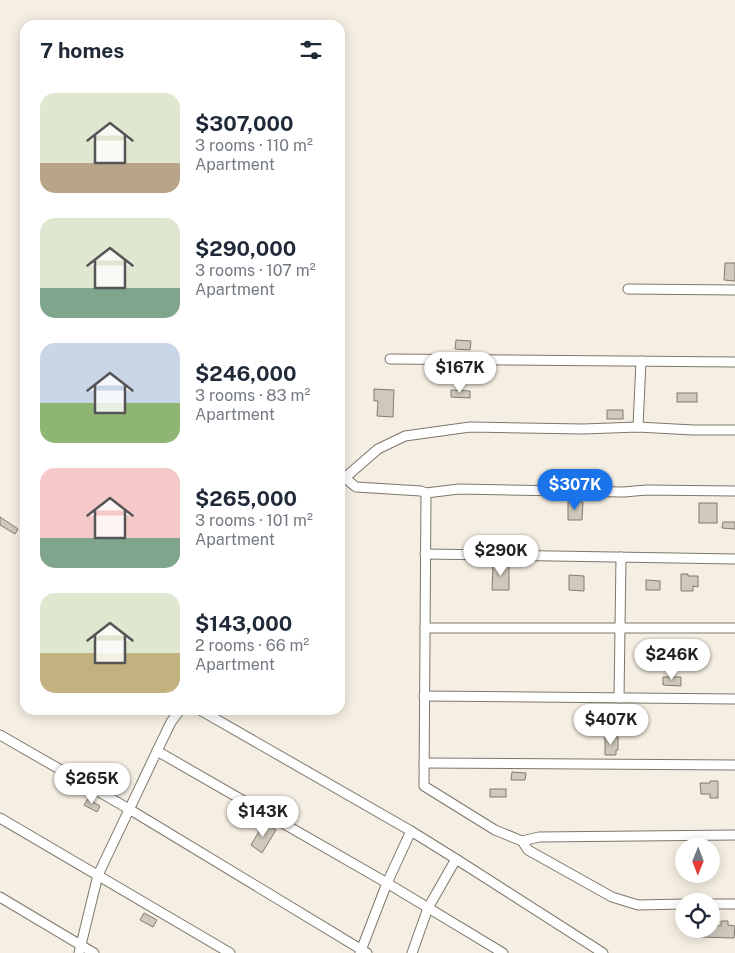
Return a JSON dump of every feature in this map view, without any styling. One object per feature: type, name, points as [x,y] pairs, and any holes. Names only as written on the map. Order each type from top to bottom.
[{"type":"street","points":[[628,289],[735,290]]},
{"type":"street","points":[[390,359],[735,362]]},
{"type":"street","points":[[638,427],[641,361]]},
{"type":"street","points":[[345,477],[378,449],[405,436],[470,427],[583,429],[638,427],[735,430]]},
{"type":"street","points":[[345,481],[356,486],[426,493],[459,489],[624,492],[646,490],[735,491]]},
{"type":"street","points":[[426,493],[424,786],[495,830],[522,841],[528,850],[612,897],[638,905],[675,904]]},
{"type":"street","points":[[425,554],[735,559]]},
{"type":"street","points":[[618,698],[621,557]]},
{"type":"street","points":[[425,628],[735,628]]},
{"type":"street","points":[[424,696],[735,699]]},
{"type":"street","points":[[80,949],[98,876],[171,722],[176,715]]},
{"type":"street","points":[[209,715],[411,831],[603,953]]},
{"type":"street","points":[[0,735],[129,809],[363,952],[387,883],[411,831]]},
{"type":"street","points":[[157,751],[387,883],[503,953]]},
{"type":"street","points":[[424,763],[735,765]]},
{"type":"street","points":[[0,818],[230,953]]},
{"type":"street","points":[[522,841],[539,837],[735,835]]},
{"type":"street","points":[[412,953],[428,908],[456,859]]},
{"type":"street","points":[[0,897],[80,949],[94,953]]},
{"type":"street","points":[[720,904],[735,904]]},
{"type":"building","points":[[725,263],[735,263],[735,281],[724,280]]},
{"type":"building","points":[[456,340],[471,341],[470,350],[455,349]]},
{"type":"building","points":[[374,389],[394,390],[393,417],[377,416],[378,401],[374,401]]},
{"type":"building","points":[[451,390],[470,391],[470,398],[451,397]]},
{"type":"building","points":[[677,393],[697,393],[697,402],[677,402]]},
{"type":"building","points":[[607,410],[623,410],[623,419],[607,419]]},
{"type":"building","points":[[568,502],[583,502],[582,520],[568,520]]},
{"type":"building","points":[[699,503],[717,503],[717,523],[699,523]]},
{"type":"building","points":[[0,517],[18,529],[15,534],[0,525]]},
{"type":"building","points":[[723,522],[735,522],[735,529],[722,528]]},
{"type":"building","points":[[493,563],[509,564],[509,590],[492,590]]},
{"type":"building","points":[[681,574],[698,576],[698,587],[693,586],[693,591],[681,591]]},
{"type":"building","points":[[569,575],[584,576],[584,591],[569,590]]},
{"type":"building","points":[[646,580],[660,581],[660,590],[646,590]]},
{"type":"building","points":[[663,677],[681,677],[681,686],[663,685]]},
{"type":"building","points":[[605,737],[618,737],[616,755],[605,755]]},
{"type":"building","points":[[512,772],[526,773],[525,780],[511,780]]},
{"type":"building","points":[[710,781],[718,781],[718,798],[710,798],[710,794],[701,794],[700,783],[710,783]]},
{"type":"building","points":[[490,789],[506,789],[506,797],[490,797]]},
{"type":"building","points":[[88,799],[100,806],[97,812],[84,805]]},
{"type":"building","points":[[264,823],[276,830],[262,853],[251,845]]},
{"type":"building","points":[[144,913],[157,920],[153,927],[140,920]]},
{"type":"building","points":[[721,921],[728,921],[728,925],[735,926],[734,938],[720,938]]}]
